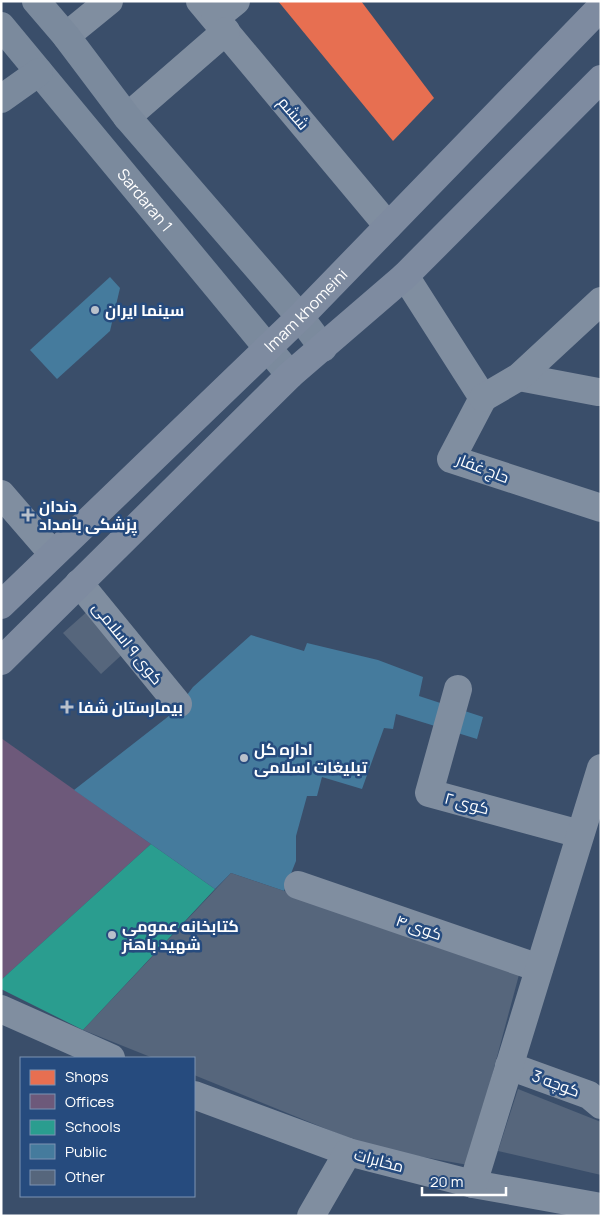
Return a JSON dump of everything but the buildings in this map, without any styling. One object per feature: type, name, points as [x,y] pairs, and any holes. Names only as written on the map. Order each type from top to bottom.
[{"type":"main road","points":[[36,1],[66,36],[127,117],[300,317],[323,348]]},
{"type":"main road","name":"Imam khomeini","points":[[1,605],[300,317],[601,7]]},
{"type":"main road","name":"Sardaran 1","points":[[1,26],[290,375]]},
{"type":"main road","points":[[1,99],[39,72]]},
{"type":"main road","points":[[1,661],[290,375],[405,276],[601,79]]},
{"type":"street","points":[[66,36],[109,1]]},
{"type":"street","points":[[127,117],[219,13]]},
{"type":"street","name":"ششم","points":[[219,13],[388,226]]},
{"type":"street","points":[[405,276],[483,398],[519,377],[601,301]]},
{"type":"street","points":[[519,377],[598,392]]},
{"type":"street","name":"حاج غفار","points":[[483,398],[450,458],[601,508]]},
{"type":"street","points":[[1,494],[53,554]]},
{"type":"street","name":"کوی ۹ اسلامی","points":[[79,583],[178,704]]},
{"type":"street","name":"کوی ۲","points":[[458,689],[429,793],[580,834]]},
{"type":"street","points":[[473,1184],[601,768]]},
{"type":"street","name":"کوی ۴","points":[[298,885],[539,968]]},
{"type":"street","points":[[1,1009],[109,1057]]},
{"type":"street","name":"کوچه 3","points":[[509,1066],[589,1095],[601,1105]]},
{"type":"street","name":"مخابرات","points":[[195,1095],[348,1152],[473,1184],[601,1206]]},
{"type":"street","points":[[311,1216],[348,1152]]},
{"type":"place","name":"سینما ایران","points":[[95,310]]},
{"type":"place","name":"دندان‌ پزشکی بامداد","points":[[28,515]]},
{"type":"place","name":"بیمارستان شفا","points":[[67,707]]},
{"type":"place","name":"اداره کل تبلیغات اسلامی","points":[[244,758]]},
{"type":"place","name":"کتابخانه عمومی شهید باهنر","points":[[112,935]]}]
